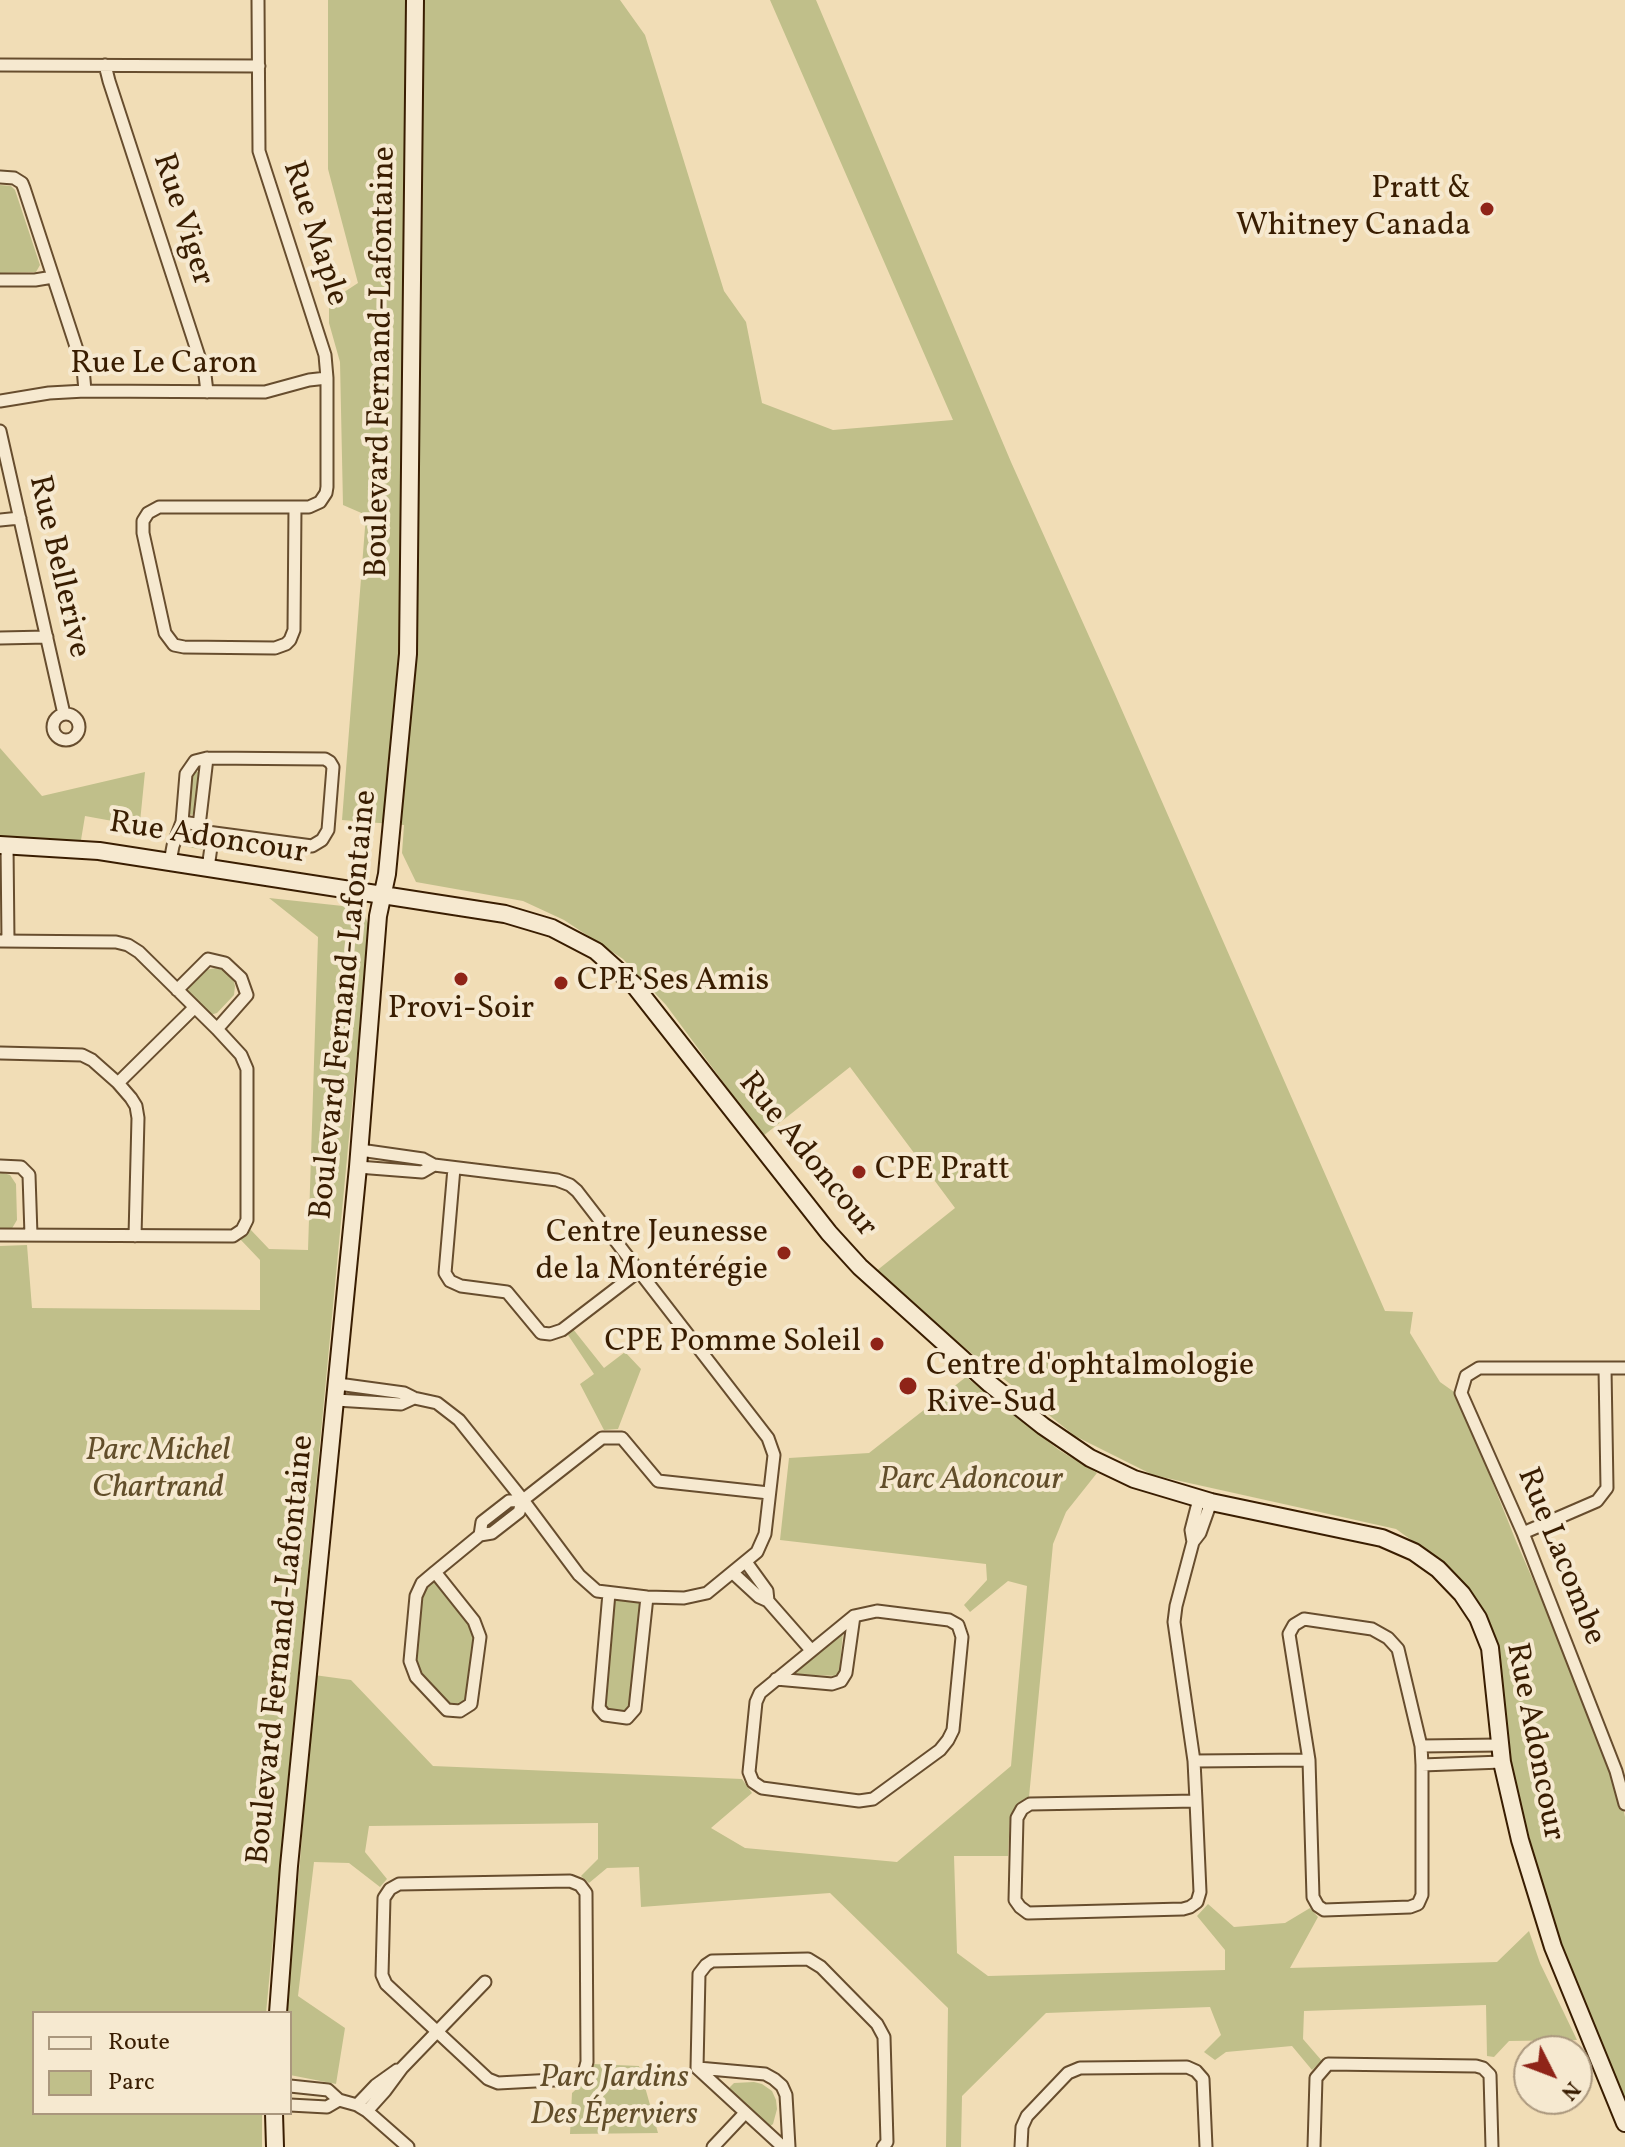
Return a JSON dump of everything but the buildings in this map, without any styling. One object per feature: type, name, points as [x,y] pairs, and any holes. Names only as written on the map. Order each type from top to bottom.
[{"type":"street","name":"Rue Maple","points":[[258,0],[260,157],[323,349],[327,378],[326,493],[316,505],[295,507],[152,509],[145,516],[143,533],[165,633],[174,645],[275,648],[290,640],[294,630],[295,507]]},
{"type":"street","name":"Boulevard Fernand-Lafontaine","points":[[278,2011],[289,1866],[359,1159],[378,916],[388,860],[408,654],[415,0]]},
{"type":"street","points":[[0,65],[259,66]]},
{"type":"street","name":"Rue Viger","points":[[105,65],[205,375],[207,392]]},
{"type":"street","points":[[0,177],[14,178],[22,183],[83,368],[85,391]]},
{"type":"street","points":[[0,280],[53,277]]},
{"type":"street","name":"Rue Le Caron","points":[[0,401],[85,391],[265,392],[327,378]]},
{"type":"street","name":"Rue Bellerive","points":[[0,431],[64,714]]},
{"type":"street","points":[[0,520],[20,518]]},
{"type":"street","points":[[0,638],[47,637]]},
{"type":"street","points":[[199,826],[207,758]]},
{"type":"street","points":[[170,862],[182,822],[187,770],[195,761],[207,758],[325,759],[331,764],[334,773],[328,830],[315,845],[213,833],[182,822]]},
{"type":"street","points":[[208,868],[213,833]]},
{"type":"street","points":[[0,1235],[233,1236],[242,1230],[247,1220],[247,1069],[241,1055],[139,952],[128,945],[116,942],[4,941],[4,845]]},
{"type":"street","name":"Rue Adoncour","points":[[4,845],[89,849],[505,914],[552,928],[596,951],[634,985],[829,1233],[871,1277],[990,1384],[1043,1426],[1090,1458],[1134,1479],[1205,1500],[1382,1538],[1414,1552],[1438,1569],[1462,1594],[1478,1618],[1490,1648],[1502,1762],[1520,1840],[1553,1947],[1625,2123]]},
{"type":"street","points":[[177,990],[208,959],[225,963],[241,978],[247,995],[217,1029]]},
{"type":"street","points":[[118,1083],[194,1008]]},
{"type":"street","points":[[0,1053],[82,1055],[118,1083],[136,1106],[135,1236]]},
{"type":"street","points":[[337,1392],[401,1404],[414,1398],[437,1403],[459,1420],[579,1575],[597,1591],[684,1598],[707,1593],[757,1552],[765,1534],[774,1455],[768,1438],[577,1191],[557,1180],[434,1165],[422,1172],[359,1159]]},
{"type":"street","points":[[0,1166],[21,1167],[29,1175],[31,1235]]},
{"type":"street","points":[[454,1168],[445,1273],[450,1281],[461,1286],[507,1292],[541,1333],[562,1330],[639,1271]]},
{"type":"street","name":"Rue Lacombe","points":[[1605,1368],[1479,1368],[1466,1376],[1461,1393],[1523,1533],[1620,1771],[1625,1804]]},
{"type":"street","points":[[1523,1533],[1597,1501],[1607,1488],[1605,1368],[1625,1368]]},
{"type":"street","points":[[435,1572],[474,1621],[480,1637],[471,1704],[460,1711],[447,1710],[416,1677],[410,1661],[416,1596],[422,1583],[435,1572],[480,1535],[482,1522],[509,1501],[523,1500],[602,1438],[622,1438],[658,1481],[769,1493]]},
{"type":"street","points":[[1196,1801],[1030,1804],[1022,1809],[1017,1818],[1015,1900],[1028,1913],[1183,1909],[1197,1902],[1200,1892],[1196,1801],[1194,1761],[1174,1622],[1193,1542],[1200,1533],[1205,1500]]},
{"type":"street","points":[[746,1562],[767,1591],[768,1601]]},
{"type":"street","points":[[733,1573],[759,1597],[768,1601],[811,1650]]},
{"type":"street","points":[[609,1593],[599,1708],[605,1715],[627,1718],[635,1709],[647,1597]]},
{"type":"street","points":[[877,1611],[949,1620],[958,1625],[962,1637],[953,1730],[948,1740],[940,1750],[873,1799],[859,1801],[762,1788],[753,1782],[749,1772],[756,1702],[760,1693],[854,1616],[877,1611]]},
{"type":"street","points":[[776,1679],[832,1684],[841,1681],[846,1673],[854,1616]]},
{"type":"street","points":[[1304,1619],[1372,1629],[1388,1638],[1398,1649],[1421,1746],[1422,1895],[1418,1904],[1410,1907],[1324,1910],[1313,1897],[1309,1760],[1289,1634],[1294,1625],[1304,1619]]},
{"type":"street","points":[[1421,1746],[1500,1745]]},
{"type":"street","points":[[1194,1761],[1309,1760]]},
{"type":"street","points":[[1422,1765],[1502,1762]]},
{"type":"street","points":[[570,1881],[580,1885],[586,1893],[587,2062],[584,2073],[573,2079],[498,2083],[488,2079],[437,2031],[386,1984],[382,1975],[384,1898],[390,1889],[399,1884],[415,1883],[570,1881]]},
{"type":"street","points":[[786,2147],[697,2068],[699,1974],[712,1961],[808,1959],[821,1967],[877,2024],[884,2037],[887,2142],[883,2147]]},
{"type":"street","points":[[362,2108],[385,2091],[402,2068],[485,1982]]},
{"type":"street","points":[[1314,2147],[1316,2078],[1328,2064],[1483,2068],[1490,2075],[1492,2147]]},
{"type":"street","points":[[1021,2147],[1022,2127],[1027,2116],[1068,2073],[1080,2068],[1187,2067],[1203,2079],[1206,2147]]},
{"type":"street","points":[[697,2068],[765,2074],[782,2086],[786,2095],[786,2147]]},
{"type":"street","points":[[292,2086],[328,2090],[339,2100],[362,2108],[408,2147]]},
{"type":"street","points":[[292,2105],[327,2107],[339,2100]]},
{"type":"street","points":[[713,2147],[745,2113]]},
{"type":"street","points":[[274,2115],[275,2147]]},
{"type":"green space","points":[[328,0],[620,0],[645,35],[724,291],[746,322],[762,403],[833,430],[953,420],[770,0],[816,0],[1011,462],[1385,1311],[1413,1312],[1410,1333],[1440,1382],[1457,1394],[1516,1541],[1616,1771],[1625,1817],[1625,2108],[1559,1941],[1539,1875],[1512,1770],[1492,1642],[1454,1575],[1396,1529],[1153,1475],[1075,1436],[904,1299],[875,1272],[955,1208],[850,1067],[763,1136],[666,1005],[623,959],[564,920],[523,901],[416,882],[402,853],[404,825],[342,820],[366,515],[343,505],[340,362],[329,323],[329,302],[358,283],[328,169]]},
{"type":"green space","points":[[0,185],[11,186],[15,190],[40,265],[36,272],[0,273]]},
{"type":"green space","points":[[0,748],[42,796],[145,772],[139,832],[118,822],[85,816],[81,840],[0,841]]},
{"type":"green space","points":[[198,772],[199,777],[195,814],[191,815],[188,813],[190,775]]},
{"type":"green space","points":[[192,831],[203,838],[204,850],[178,845],[183,835]]},
{"type":"green space","name":"Parc Michel Chartrand","points":[[269,898],[352,907],[364,914],[369,926],[266,2011],[32,2011],[32,2115],[262,2115],[262,2147],[0,2147],[0,1246],[27,1245],[32,1308],[260,1310],[260,1260],[240,1239],[250,1229],[269,1249],[308,1250],[318,937]]},
{"type":"green space","points":[[216,968],[233,979],[234,995],[217,1013],[210,1015],[191,1000],[188,990],[205,970]]},
{"type":"green space","points":[[0,1172],[10,1175],[16,1184],[17,1220],[11,1230],[0,1232]]},
{"type":"green space","points":[[573,1329],[604,1368],[625,1352],[641,1369],[618,1429],[604,1430],[580,1384],[594,1374],[568,1335]]},
{"type":"green space","name":"Parc Adoncour","points":[[966,1377],[1059,1450],[1097,1473],[1066,1512],[1053,1544],[1029,1797],[1010,1817],[1008,1856],[954,1856],[957,1953],[988,1976],[1225,1970],[1225,1950],[1197,1916],[1208,1904],[1234,1927],[1285,1923],[1310,1908],[1318,1917],[1290,1968],[1497,1962],[1529,1931],[1540,1963],[1575,2035],[1513,2035],[1513,2041],[1509,2041],[1494,2057],[1487,2056],[1486,2005],[1304,2011],[1303,2039],[1322,2061],[1312,2070],[1292,2046],[1226,2052],[1215,2060],[1204,2052],[1221,2035],[1210,2007],[1046,2013],[962,2096],[961,2147],[946,2147],[948,2008],[830,1893],[641,1907],[639,1867],[607,1868],[589,1883],[581,1876],[598,1859],[598,1823],[369,1826],[365,1852],[387,1879],[380,1887],[349,1863],[314,1862],[298,1996],[345,2028],[336,2084],[292,2075],[292,2011],[286,2011],[314,1675],[351,1680],[433,1766],[742,1779],[752,1793],[711,1828],[745,1848],[897,1862],[1011,1766],[1027,1586],[1008,1581],[970,1612],[964,1605],[987,1580],[986,1564],[780,1540],[789,1458],[869,1453]]},
{"type":"green space","points":[[435,1572],[480,1637],[471,1704],[447,1710],[410,1661],[416,1596]]},
{"type":"green space","points":[[609,1593],[647,1597],[635,1709],[627,1718],[599,1708]]},
{"type":"green space","points":[[843,1632],[839,1676],[791,1674]]},
{"type":"green space","name":"Parc Jardins Des Éperviers","points":[[593,2064],[639,2066],[658,2133],[570,2134],[572,2093],[583,2083]]},
{"type":"green space","points":[[754,2082],[772,2091],[776,2100],[773,2124],[768,2128],[728,2094],[734,2083]]},
{"type":"place","name":"Pratt & Whitney Canada","points":[[1487,209]]},
{"type":"place","name":"Provi-Soir","points":[[461,979]]},
{"type":"place","name":"CPE Ses Amis","points":[[561,983]]},
{"type":"place","name":"CPE Pratt","points":[[859,1172]]},
{"type":"place","name":"Centre Jeunesse de la Montérégie","points":[[784,1253]]},
{"type":"place","name":"CPE Pomme Soleil","points":[[877,1344]]},
{"type":"place","name":"Centre d'ophtalmologie Rive-Sud","points":[[908,1386]]}]
